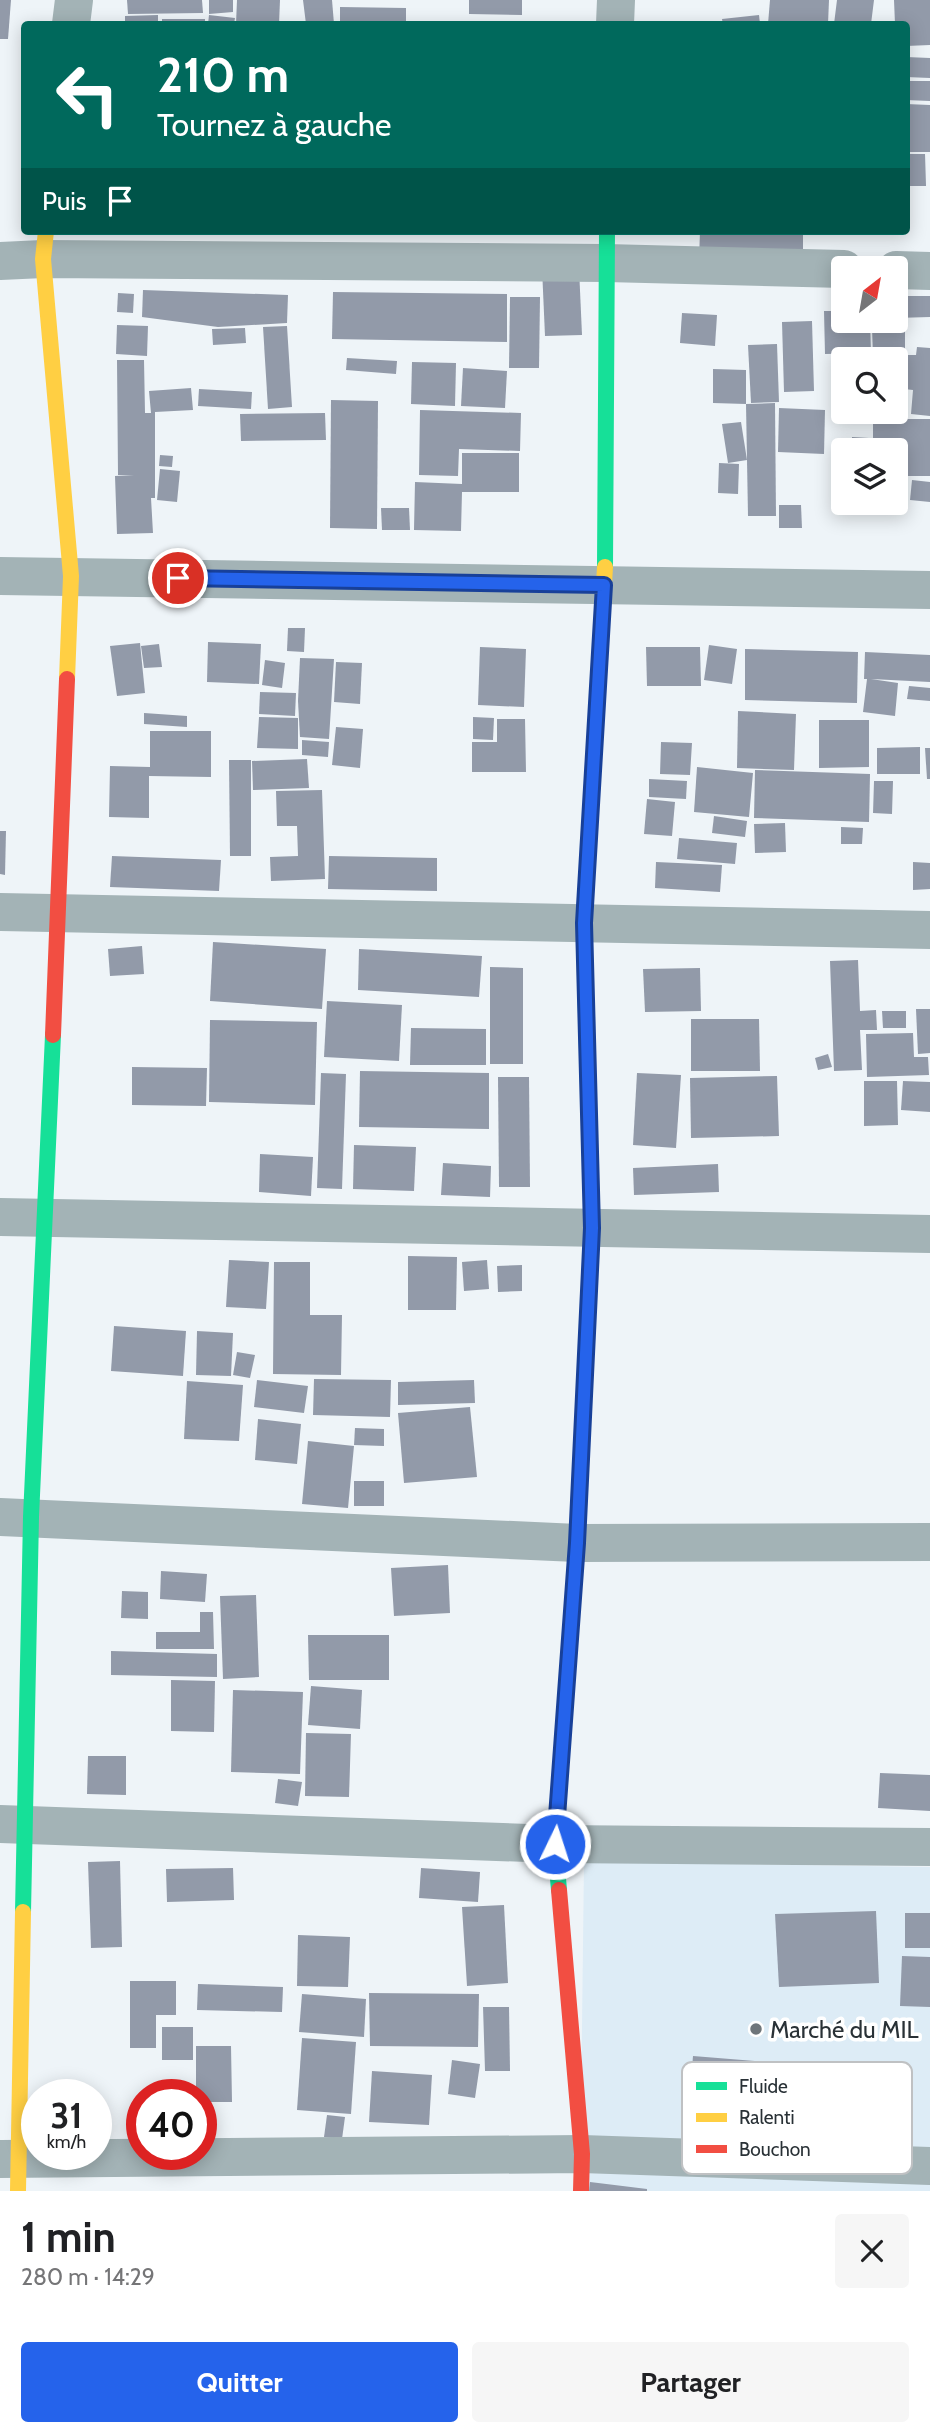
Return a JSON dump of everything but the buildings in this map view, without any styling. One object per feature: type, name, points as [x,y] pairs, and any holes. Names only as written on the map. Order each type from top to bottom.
[{"type":"street","points":[[71,21],[74,0]]},
{"type":"street","points":[[615,21],[616,0]]},
{"type":"street","points":[[44,245],[71,576],[46,1219],[15,1517],[12,2169],[582,2154],[682,2157]]},
{"type":"street","points":[[0,261],[44,245],[607,247],[831,268]]},
{"type":"street","points":[[580,2191],[582,2154],[555,1844],[577,1543],[592,1228],[584,923],[604,585],[607,247]]},
{"type":"street","points":[[908,270],[930,271]]},
{"type":"street","points":[[0,576],[930,590]]},
{"type":"street","points":[[0,912],[930,930]]},
{"type":"street","points":[[0,1217],[930,1234]]},
{"type":"street","points":[[15,1517],[577,1543],[930,1542]]},
{"type":"street","points":[[13,1824],[555,1844],[930,1847]]},
{"type":"street","points":[[912,2165],[930,2166]]},
{"type":"shaded area","name":"Marché du MIL","points":[[584,1862],[930,1867],[930,2191],[580,2191]]},
{"type":"traffic: fast","points":[[605,567],[607,235]]},
{"type":"traffic: fast","points":[[559,1890],[555,1844],[577,1543],[592,1228],[585,977]]},
{"type":"traffic: fast","points":[[23,1912],[31,1517],[53,1035]]},
{"type":"traffic: slow","points":[[46,235],[43,259],[71,576],[67,679]]},
{"type":"traffic: slow","points":[[585,977],[584,923],[605,567]]},
{"type":"traffic: slow","points":[[18,2191],[23,1912]]},
{"type":"traffic: jam","points":[[53,1035],[67,679]]},
{"type":"traffic: jam","points":[[559,1890],[582,2154],[581,2191]]},
{"type":"place","name":"Marché du MIL","points":[[756,2029]]},
{"type":"route","points":[[178,578],[604,585],[584,923],[592,1228],[577,1543],[555,1844]]}]
